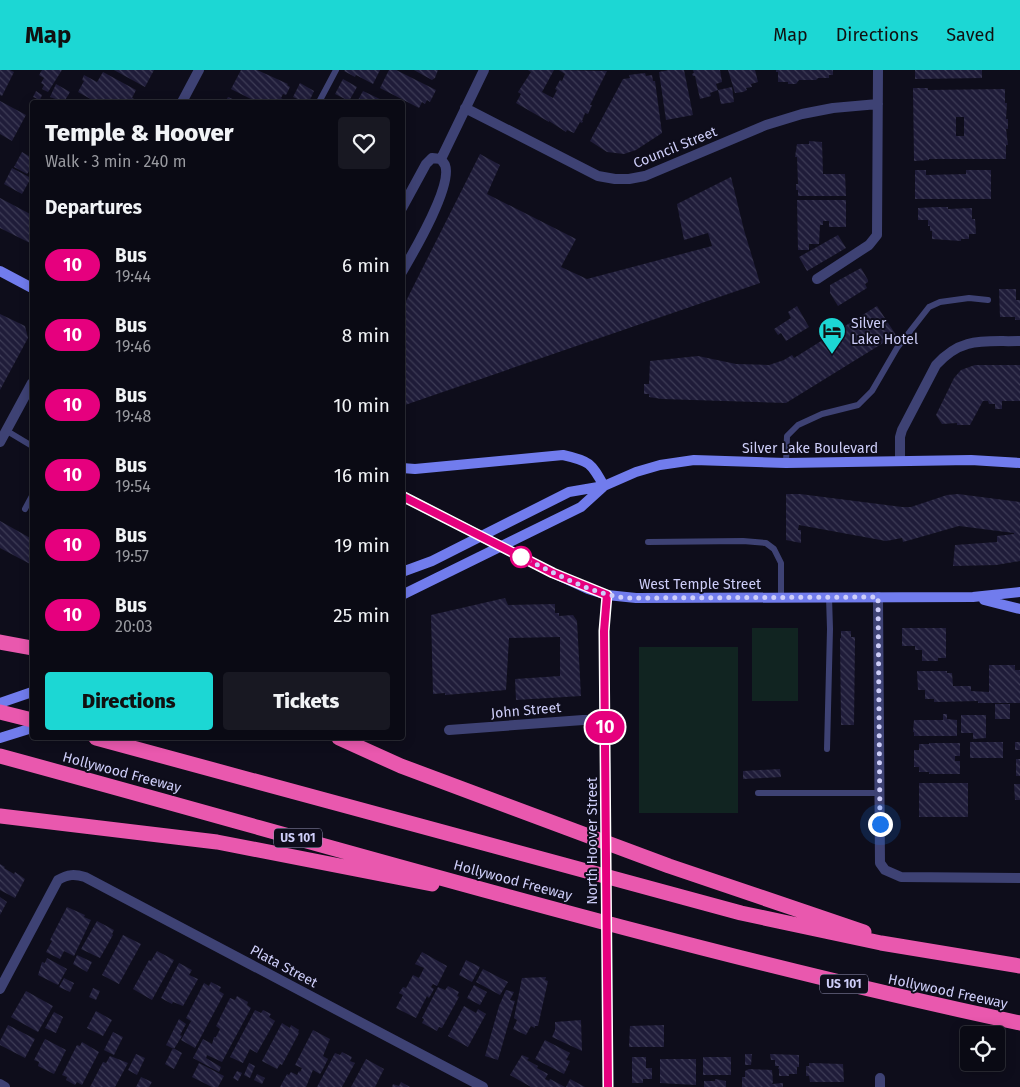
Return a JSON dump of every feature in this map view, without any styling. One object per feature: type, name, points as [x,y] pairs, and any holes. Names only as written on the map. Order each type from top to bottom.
[{"type":"highway","points":[[0,642],[30,648]]},
{"type":"highway","points":[[0,712],[30,720]]},
{"type":"highway","name":"Hollywood Freeway","points":[[104,740],[669,895],[811,929],[922,951],[1020,966]]},
{"type":"highway","points":[[344,740],[402,766],[669,866],[922,951]]},
{"type":"highway","name":"Hollywood Freeway","points":[[0,756],[670,940],[875,991],[1020,1023]]},
{"type":"highway","points":[[0,816],[217,842],[544,906]]},
{"type":"highway","points":[[974,959],[1020,959]]},
{"type":"main road","points":[[0,271],[30,287]]},
{"type":"main road","points":[[405,468],[415,469],[563,456],[582,459],[592,466],[604,486]]},
{"type":"main road","name":"Silver Lake Boulevard","points":[[405,571],[432,561],[570,492],[604,486],[644,470],[694,460],[786,463],[971,460],[1020,463]]},
{"type":"main road","name":"Silver Lake Boulevard","points":[[405,594],[581,507],[604,486]]},
{"type":"main road","name":"West Temple Street","points":[[405,498],[553,573],[607,595],[636,598],[973,597],[1020,592]]},
{"type":"main road","points":[[973,597],[1020,609]]},
{"type":"main road","points":[[0,703],[30,693]]},
{"type":"main road","points":[[0,738],[30,729]]},
{"type":"street","points":[[183,100],[200,70]]},
{"type":"street","points":[[441,159],[484,70]]},
{"type":"street","points":[[817,279],[869,245],[877,235],[878,70]]},
{"type":"street","name":"Council Street","points":[[465,108],[598,176],[615,180],[629,180],[661,170],[766,125],[802,114],[833,108],[878,104]]},
{"type":"street","points":[[405,202],[426,164],[432,158],[441,159],[446,166],[446,179],[440,197],[432,217],[405,266]]},
{"type":"street","points":[[900,461],[900,437],[902,430],[936,365],[943,357],[957,347],[971,342],[1020,341]]},
{"type":"street","points":[[2,438],[30,387]]},
{"type":"street","name":"North Hoover Street","points":[[607,595],[604,621],[608,1087]]},
{"type":"street","points":[[878,597],[880,863],[885,870],[901,877],[1020,878]]},
{"type":"street","name":"John Street","points":[[449,730],[605,720]]},
{"type":"street","name":"Plata Street","points":[[0,989],[58,880],[70,874],[85,877],[483,1087]]},
{"type":"street","points":[[0,1084],[5,1087]]},
{"type":"lane","points":[[320,100],[336,70]]},
{"type":"lane","points":[[786,463],[787,436],[798,425],[822,414],[858,405],[872,391],[897,348],[929,307],[940,302],[969,298],[988,300]]},
{"type":"lane","points":[[2,438],[30,445]]},
{"type":"lane","points":[[24,509],[30,499]]},
{"type":"lane","points":[[648,542],[743,541],[766,543],[774,549],[780,563],[781,597]]},
{"type":"lane","points":[[827,749],[829,597]]},
{"type":"lane","points":[[758,794],[879,793]]},
{"type":"green space","points":[[752,628],[798,628],[798,701],[752,701]]},
{"type":"green space","points":[[639,647],[738,647],[738,813],[639,813]]},
{"type":"building","points":[[0,70],[14,72],[2,96],[0,95]]},
{"type":"building","points":[[42,70],[62,70],[48,92],[42,89],[44,85],[41,83],[44,78],[39,75]]},
{"type":"building","points":[[114,70],[154,70],[145,87]]},
{"type":"building","points":[[241,70],[257,70],[288,84],[290,87],[286,95],[283,94],[281,98],[284,100],[253,100],[231,89]]},
{"type":"building","points":[[345,70],[380,70],[373,84],[356,75],[355,77]]},
{"type":"building","points":[[389,70],[396,70],[436,90],[430,102],[427,100],[425,104],[422,102],[419,108],[380,88]]},
{"type":"building","points":[[414,70],[438,70],[435,78],[432,80]]},
{"type":"building","points":[[528,70],[554,70],[542,92],[553,98],[557,90],[555,89],[565,74],[559,70],[607,71],[590,105],[592,105],[588,114],[585,113],[582,123],[580,122],[574,133],[567,130],[566,132],[516,103],[521,94],[518,92],[531,72]]},
{"type":"building","points":[[684,70],[693,115],[666,120],[659,72]]},
{"type":"building","points":[[693,70],[720,70],[722,82],[716,84],[718,90],[710,93],[711,96],[700,99],[695,76],[692,74],[694,73]]},
{"type":"building","points":[[728,70],[755,70],[758,82],[751,84],[752,87],[746,88],[747,90],[743,92],[735,93]]},
{"type":"building","points":[[776,70],[833,70],[833,75],[829,75],[829,78],[799,80],[796,84],[788,84],[788,82],[778,82],[778,72]]},
{"type":"building","points":[[915,70],[982,70],[982,78],[915,79]]},
{"type":"building","points":[[103,72],[136,90],[132,98],[136,100],[92,100],[78,92],[84,81],[82,80],[84,75],[97,82]]},
{"type":"building","points":[[645,73],[646,76],[652,75],[653,81],[655,81],[662,133],[636,150],[624,154],[607,152],[590,141],[623,79],[630,78],[629,75]]},
{"type":"building","points":[[343,79],[357,87],[350,100],[335,94]]},
{"type":"building","points":[[300,83],[314,91],[310,100],[300,100],[293,97]]},
{"type":"building","points":[[56,84],[70,92],[65,100],[50,97]]},
{"type":"building","points":[[732,87],[734,102],[721,104],[718,90]]},
{"type":"building","points":[[913,88],[928,88],[928,90],[1005,89],[1005,103],[1007,103],[1006,119],[1008,119],[1006,159],[929,159],[914,161]],"holes":[[[956,117],[964,117],[964,136],[956,136]]]},
{"type":"building","points":[[36,91],[42,95],[40,100],[33,97]]},
{"type":"building","points":[[363,91],[382,100],[358,100]]},
{"type":"building","points":[[0,101],[26,115],[12,141],[0,134]]},
{"type":"building","points":[[809,141],[822,142],[823,174],[845,174],[846,196],[798,196],[798,190],[796,190],[796,184],[798,184],[797,157],[795,157],[797,144],[809,144]]},
{"type":"building","points":[[22,152],[30,157],[30,170],[27,174],[14,167]]},
{"type":"building","points":[[480,154],[500,165],[487,194],[576,239],[561,267],[587,279],[712,246],[708,233],[684,240],[677,204],[731,177],[760,283],[405,405],[405,303]]},
{"type":"building","points":[[12,168],[30,177],[22,194],[4,184]]},
{"type":"building","points":[[915,170],[926,170],[926,175],[966,174],[966,170],[991,170],[991,199],[915,199]]},
{"type":"building","points":[[0,198],[30,214],[30,243],[0,228]]},
{"type":"building","points":[[797,200],[846,200],[846,227],[829,227],[829,221],[823,221],[823,225],[820,225],[819,244],[809,244],[809,250],[798,250]]},
{"type":"building","points":[[948,207],[948,209],[972,208],[972,219],[975,219],[976,234],[969,234],[969,239],[961,239],[961,241],[932,239],[932,231],[930,231],[930,226],[928,226],[928,220],[918,220],[918,208]]},
{"type":"building","points":[[838,235],[846,248],[807,271],[799,257]]},
{"type":"building","points":[[861,268],[868,280],[865,284],[867,288],[838,306],[830,293],[830,285]]},
{"type":"building","points":[[999,289],[1016,289],[1016,300],[1020,300],[1020,320],[1015,320],[1015,317],[1000,317]]},
{"type":"building","points":[[797,306],[809,327],[786,341],[781,333],[778,335],[774,329],[791,318],[788,312]]},
{"type":"building","name":"Silver Lake Hotel","points":[[877,306],[896,335],[786,403],[662,399],[649,397],[649,394],[644,394],[644,384],[649,384],[650,361],[698,356],[736,364],[769,365],[792,355],[794,358]]},
{"type":"building","points":[[0,314],[25,326],[28,338],[0,390]]},
{"type":"building","points":[[975,365],[1020,365],[1020,401],[1002,401],[1002,409],[995,409],[995,404],[983,401],[970,425],[957,425],[957,423],[942,424],[936,415],[954,378],[961,370]]},
{"type":"building","points":[[786,494],[800,494],[902,507],[911,507],[947,495],[958,494],[1020,502],[1020,561],[996,565],[953,566],[955,545],[997,542],[997,536],[1014,534],[959,526],[903,542],[902,538],[886,541],[799,525],[798,530],[801,530],[801,543],[786,540]]},
{"type":"building","points":[[0,521],[30,538],[30,564],[0,548]]},
{"type":"building","points":[[505,598],[508,605],[555,604],[555,613],[559,613],[559,616],[573,615],[577,621],[581,696],[516,700],[515,679],[560,676],[560,637],[509,638],[506,690],[445,695],[445,693],[433,694],[431,615]]},
{"type":"building","points":[[902,628],[946,628],[946,658],[938,658],[938,661],[922,661],[922,650],[915,650],[915,646],[902,646]]},
{"type":"building","points":[[841,631],[851,631],[851,637],[855,637],[854,725],[841,725]]},
{"type":"building","points":[[989,665],[1015,665],[1015,670],[1020,670],[1020,703],[978,703],[978,701],[934,702],[934,699],[925,699],[925,690],[918,690],[917,671],[947,671],[947,673],[952,673],[953,686],[971,686],[971,691],[989,692]]},
{"type":"building","points":[[995,704],[1010,704],[1010,719],[995,719]]},
{"type":"building","points":[[943,714],[947,714],[947,719],[957,720],[957,736],[914,736],[914,720],[943,720]]},
{"type":"building","points":[[961,715],[986,715],[986,738],[973,739],[973,733],[961,733]]},
{"type":"building","points":[[970,742],[1003,742],[1003,758],[970,758]]},
{"type":"building","points":[[1015,742],[1020,742],[1020,750],[1015,750]]},
{"type":"building","points":[[960,743],[960,756],[955,756],[955,761],[960,761],[960,774],[929,774],[929,772],[919,772],[919,767],[914,767],[914,750],[919,750],[919,744]]},
{"type":"building","points":[[1016,759],[1020,759],[1020,776],[1016,776]]},
{"type":"building","points":[[780,769],[781,777],[743,779],[743,771]]},
{"type":"building","points":[[919,783],[968,783],[968,817],[919,817]]},
{"type":"building","points":[[1014,784],[1020,784],[1020,800],[1015,800]]},
{"type":"building","points":[[0,864],[25,879],[15,898],[0,890]]},
{"type":"building","points":[[0,897],[7,902],[0,915]]},
{"type":"building","points":[[67,907],[85,915],[84,917],[91,920],[74,956],[64,951],[60,959],[46,952]]},
{"type":"building","points":[[97,921],[114,930],[100,958],[81,949]]},
{"type":"building","points":[[123,935],[141,944],[119,984],[102,975]]},
{"type":"building","points":[[157,951],[174,960],[152,1000],[133,989],[149,960],[151,961]]},
{"type":"building","points":[[422,952],[447,966],[437,986],[433,984],[431,987],[434,989],[429,998],[427,996],[416,1018],[396,1008],[403,995],[399,993],[403,987],[406,988],[413,975],[419,978],[424,968],[415,964]]},
{"type":"building","points":[[77,955],[92,962],[87,972],[73,964]]},
{"type":"building","points":[[47,958],[67,969],[58,985],[38,975],[42,962],[45,963]]},
{"type":"building","points":[[466,960],[480,967],[472,982],[459,975]]},
{"type":"building","points":[[179,963],[192,970],[189,975],[198,979],[183,1006],[173,1002],[172,1004],[161,998]]},
{"type":"building","points":[[483,969],[508,982],[500,995],[476,982]]},
{"type":"building","points":[[546,977],[545,980],[548,981],[538,1026],[535,1026],[535,1028],[531,1026],[526,1035],[513,1029],[517,1020],[514,1018],[522,978]]},
{"type":"building","points":[[64,978],[74,983],[70,992],[59,987]]},
{"type":"building","points":[[211,982],[221,987],[219,991],[224,994],[195,1048],[181,1040],[191,1021],[186,1018],[204,983],[209,986]]},
{"type":"building","points":[[474,985],[487,992],[480,1005],[467,998]]},
{"type":"building","points":[[448,986],[459,992],[457,996],[459,997],[442,1028],[439,1027],[437,1031],[422,1023],[424,1019],[422,1018],[438,987],[445,990]]},
{"type":"building","points":[[93,988],[100,991],[96,1000],[89,997]]},
{"type":"building","points":[[506,990],[514,992],[510,1000],[515,1001],[498,1060],[485,1056],[499,1006]]},
{"type":"building","points":[[26,991],[53,1006],[38,1032],[11,1017]]},
{"type":"building","points":[[237,996],[248,1002],[247,1005],[251,1008],[222,1062],[207,1055],[206,1058],[221,1067],[219,1072],[193,1058],[203,1039],[212,1044],[214,1037],[216,1037],[220,1029],[216,1026],[230,998],[235,1000]]},
{"type":"building","points":[[464,1006],[476,1013],[478,1009],[486,1014],[468,1047],[448,1036]]},
{"type":"building","points":[[255,1010],[261,1013],[263,1010],[271,1014],[269,1017],[275,1021],[257,1053],[250,1049],[243,1063],[230,1057]]},
{"type":"building","points":[[96,1011],[112,1020],[103,1036],[87,1028]]},
{"type":"building","points":[[54,1012],[63,1017],[56,1033],[45,1028]]},
{"type":"building","points":[[179,1019],[186,1024],[180,1035],[182,1036],[174,1049],[166,1045]]},
{"type":"building","points":[[581,1020],[582,1051],[552,1037],[555,1030],[555,1022]]},
{"type":"building","points":[[282,1023],[290,1028],[291,1025],[299,1030],[299,1033],[282,1065],[280,1064],[277,1069],[262,1061]]},
{"type":"building","points":[[8,1025],[35,1039],[25,1058],[0,1045]]},
{"type":"building","points":[[664,1025],[664,1047],[629,1047],[630,1026]]},
{"type":"building","points":[[313,1030],[330,1039],[323,1056],[328,1059],[322,1071],[320,1074],[313,1070],[306,1087],[280,1087],[287,1074],[289,1075],[291,1072],[297,1075],[300,1072],[302,1068],[295,1065]]},
{"type":"building","points":[[113,1032],[123,1037],[114,1055],[104,1050]]},
{"type":"building","points":[[45,1039],[66,1050],[54,1074],[38,1066],[39,1062],[34,1060]]},
{"type":"building","points":[[545,1040],[570,1053],[566,1060],[570,1061],[564,1074],[535,1059]]},
{"type":"building","points":[[82,1042],[99,1052],[82,1085],[77,1082],[75,1085],[66,1080],[67,1077],[62,1075],[77,1045],[80,1046]]},
{"type":"building","points":[[173,1048],[182,1053],[174,1069],[165,1064]]},
{"type":"building","points":[[342,1052],[352,1057],[350,1061],[355,1063],[342,1087],[317,1087],[335,1053],[340,1055]]},
{"type":"building","points":[[136,1054],[145,1058],[137,1075],[128,1070]]},
{"type":"building","points":[[745,1054],[752,1054],[751,1065],[745,1065]]},
{"type":"building","points":[[770,1054],[799,1055],[797,1074],[779,1076],[779,1066],[775,1066],[775,1060],[771,1060]]},
{"type":"building","points":[[522,1055],[529,1058],[527,1060],[548,1074],[545,1079],[549,1081],[550,1079],[565,1087],[531,1087],[510,1075]]},
{"type":"building","points":[[110,1056],[128,1063],[115,1087],[90,1087],[103,1062],[106,1063]]},
{"type":"building","points":[[632,1057],[646,1057],[646,1068],[652,1068],[652,1079],[643,1079],[643,1083],[632,1083]]},
{"type":"building","points":[[703,1057],[731,1057],[731,1075],[703,1075]]},
{"type":"building","points":[[366,1059],[384,1069],[375,1087],[351,1087]]},
{"type":"building","points":[[660,1059],[696,1059],[696,1085],[660,1083]]},
{"type":"building","points":[[199,1063],[224,1076],[218,1087],[212,1087],[192,1077]]},
{"type":"building","points":[[249,1063],[255,1066],[250,1078],[244,1075]]},
{"type":"building","points":[[809,1063],[843,1064],[844,1082],[810,1082],[809,1076],[806,1076],[806,1066],[809,1066]]},
{"type":"building","points":[[749,1069],[772,1070],[772,1084],[783,1083],[783,1087],[742,1087],[742,1077],[745,1077],[745,1071]]},
{"type":"building","points":[[237,1071],[242,1073],[238,1081],[233,1078]]},
{"type":"building","points":[[257,1074],[265,1078],[262,1084],[254,1080]]},
{"type":"building","points":[[141,1077],[152,1082],[149,1087],[136,1087]]},
{"type":"building","points":[[570,1079],[585,1087],[566,1087]]},
{"type":"building","points":[[715,1079],[726,1081],[726,1087],[704,1087],[704,1081],[715,1081]]},
{"type":"building","points":[[401,1082],[410,1087],[392,1087],[393,1084],[399,1086]]},
{"type":"bus line","name":"10","points":[[405,498],[553,573],[607,595],[604,631],[608,1087]]},
{"type":"place","name":"Silver Lake Hotel","points":[[832,355]]},
{"type":"route","points":[[521,557],[588,588],[607,595],[626,598],[878,597],[880,824]]}]
